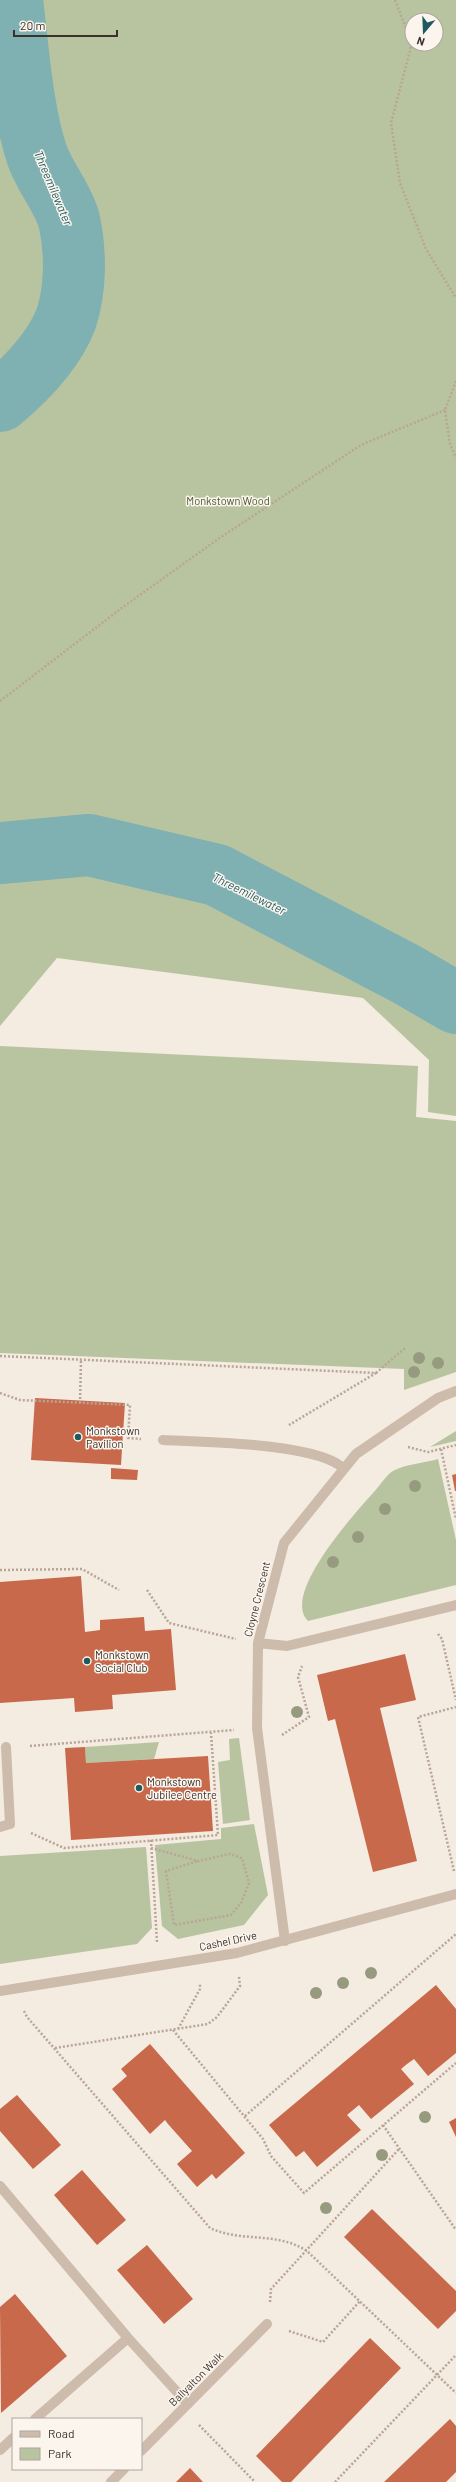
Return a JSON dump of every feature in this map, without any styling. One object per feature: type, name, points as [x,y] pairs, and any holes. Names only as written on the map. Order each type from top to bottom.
[{"type":"street","name":"Cloyne Crescent","points":[[285,1940],[257,1728],[258,1643],[284,1543],[356,1454],[438,1398],[456,1391]]},
{"type":"street","points":[[163,1440],[274,1446],[336,1461],[344,1469]]},
{"type":"street","points":[[258,1643],[287,1646],[456,1605]]},
{"type":"street","points":[[0,1827],[10,1824],[6,1747]]},
{"type":"street","name":"Cashel Drive","points":[[0,1991],[238,1953],[456,1894]]},
{"type":"street","points":[[0,2186],[186,2406]]},
{"type":"street","name":"Ballyalton Walk","points":[[142,2451],[267,2324]]},
{"type":"street","points":[[36,2418],[128,2338]]},
{"type":"street","points":[[0,2450],[12,2439]]},
{"type":"street","points":[[111,2482],[123,2470]]},
{"type":"path","points":[[395,0],[404,23]]},
{"type":"path","points":[[410,52],[391,123],[400,183],[426,249],[456,298]]},
{"type":"path","points":[[456,381],[445,410],[450,444],[456,458]]},
{"type":"path","points":[[0,701],[123,607],[208,546],[361,445],[445,410]]},
{"type":"path","points":[[253,1444],[271,1426],[288,1426],[376,1373],[405,1348]]},
{"type":"path","points":[[0,1356],[376,1373]]},
{"type":"path","points":[[80,1403],[81,1360]]},
{"type":"path","points":[[0,1394],[20,1400],[130,1405],[128,1438],[163,1440]]},
{"type":"path","points":[[379,1438],[428,1452],[456,1445]]},
{"type":"path","points":[[441,1449],[456,1519]]},
{"type":"path","points":[[0,1570],[82,1569],[119,1590]]},
{"type":"path","points":[[147,1590],[169,1623],[258,1643]]},
{"type":"path","points":[[431,1632],[438,1634],[442,1639],[456,1700]]},
{"type":"path","points":[[260,1751],[309,1716],[298,1677],[306,1661]]},
{"type":"path","points":[[456,1707],[418,1717],[456,1877]]},
{"type":"path","points":[[6,1747],[211,1733],[257,1728]]},
{"type":"path","points":[[10,1824],[64,1848],[218,1835],[211,1733]]},
{"type":"path","points":[[151,1840],[159,1966]]},
{"type":"path","points":[[151,1848],[198,1861],[230,1854],[242,1858],[249,1883],[241,1902],[231,1915],[174,1925],[166,1871],[198,1861]]},
{"type":"path","points":[[149,1891],[154,1891]]},
{"type":"path","points":[[244,2116],[456,1934]]},
{"type":"path","points":[[54,2048],[208,2024],[217,2017],[240,1986],[238,1953]]},
{"type":"path","points":[[178,2029],[200,1989],[200,1960]]},
{"type":"path","points":[[14,1988],[27,2017],[210,2228],[222,2234],[252,2238],[278,2238],[294,2243],[307,2252],[360,2301],[456,2393]]},
{"type":"path","points":[[173,2030],[263,2139],[270,2156],[304,2193],[456,2063]]},
{"type":"path","points":[[383,2125],[456,2230]]},
{"type":"path","points":[[360,2301],[323,2342],[267,2324],[271,2289],[307,2252],[399,2149]]},
{"type":"path","points":[[335,2482],[456,2355]]},
{"type":"path","points":[[186,2406],[255,2482]]},
{"type":"green space","name":"Monkstown Wood","points":[[0,0],[456,0],[456,1116],[428,1112],[429,1060],[363,998],[57,958],[0,1026]]},
{"type":"green space","points":[[0,1046],[418,1066],[416,1117],[456,1121],[456,1372],[404,1390],[404,1369],[0,1353]]},
{"type":"green space","points":[[456,1431],[456,1441],[430,1447]]},
{"type":"green space","points":[[438,1459],[456,1540],[456,1585],[308,1621],[302,1609],[304,1593],[323,1555],[351,1518],[390,1473],[409,1465]]},
{"type":"green space","points":[[239,1738],[250,1820],[223,1824],[218,1762],[230,1760],[229,1739]]},
{"type":"green space","points":[[159,1742],[154,1759],[86,1763],[85,1747]]},
{"type":"green space","points":[[254,1824],[268,1895],[244,1925],[178,1939],[162,1926],[155,1845],[221,1839],[221,1828]]},
{"type":"green space","points":[[146,1847],[152,1928],[137,1944],[0,1964],[0,1856]]},
{"type":"building","name":"Monkstown Pavilion","points":[[35,1398],[125,1403],[121,1465],[31,1460]]},
{"type":"building","points":[[111,1468],[138,1470],[137,1480],[111,1479]]},
{"type":"building","points":[[456,1474],[456,1491],[455,1491],[452,1475]]},
{"type":"building","name":"Monkstown Social Club","points":[[81,1576],[85,1632],[100,1630],[100,1620],[144,1617],[145,1631],[171,1629],[176,1690],[112,1695],[113,1709],[75,1712],[74,1698],[0,1703],[0,1582]]},
{"type":"building","points":[[405,1654],[416,1700],[380,1708],[417,1861],[373,1872],[335,1719],[328,1721],[317,1675]]},
{"type":"building","name":"Monkstown Jubilee Centre","points":[[85,1747],[86,1763],[208,1756],[213,1831],[71,1840],[65,1748]]},
{"type":"building","points":[[436,1985],[456,2009],[456,2053],[428,2076],[414,2059],[407,2064],[401,2069],[414,2084],[371,2119],[359,2105],[347,2115],[361,2130],[317,2167],[304,2151],[296,2157],[269,2125]]},
{"type":"building","points":[[150,2044],[245,2153],[216,2179],[212,2174],[197,2187],[177,2164],[192,2151],[165,2120],[150,2134],[112,2089],[127,2076],[121,2069]]},
{"type":"building","points":[[17,2095],[61,2145],[33,2169],[0,2131],[0,2109]]},
{"type":"building","points":[[456,2118],[456,2137],[449,2122]]},
{"type":"building","points":[[82,2170],[126,2220],[97,2245],[54,2195]]},
{"type":"building","points":[[372,2209],[456,2291],[456,2311],[438,2329],[344,2237]]},
{"type":"building","points":[[147,2245],[193,2299],[164,2324],[117,2270]]},
{"type":"building","points":[[15,2294],[67,2356],[1,2413],[0,2307]]},
{"type":"building","points":[[370,2338],[401,2368],[291,2482],[282,2482],[256,2456]]},
{"type":"building","points":[[450,2419],[456,2426],[456,2472],[446,2482],[384,2482]]},
{"type":"building","points":[[190,2468],[203,2482],[176,2482]]},
{"type":"waterway","name":"Threemilewater","points":[[0,401],[38,364],[61,331],[66,319],[72,295],[74,270],[73,244],[69,220],[63,204],[40,163],[32,137],[21,79],[12,0]]},
{"type":"waterway","name":"Threemilewater","points":[[0,853],[89,845],[217,875],[406,974],[456,1003]]},
{"type":"place","name":"Monkstown Pavilion","points":[[78,1437]]},
{"type":"place","name":"Monkstown Social Club","points":[[87,1661]]},
{"type":"place","name":"Monkstown Jubilee Centre","points":[[139,1788]]}]
